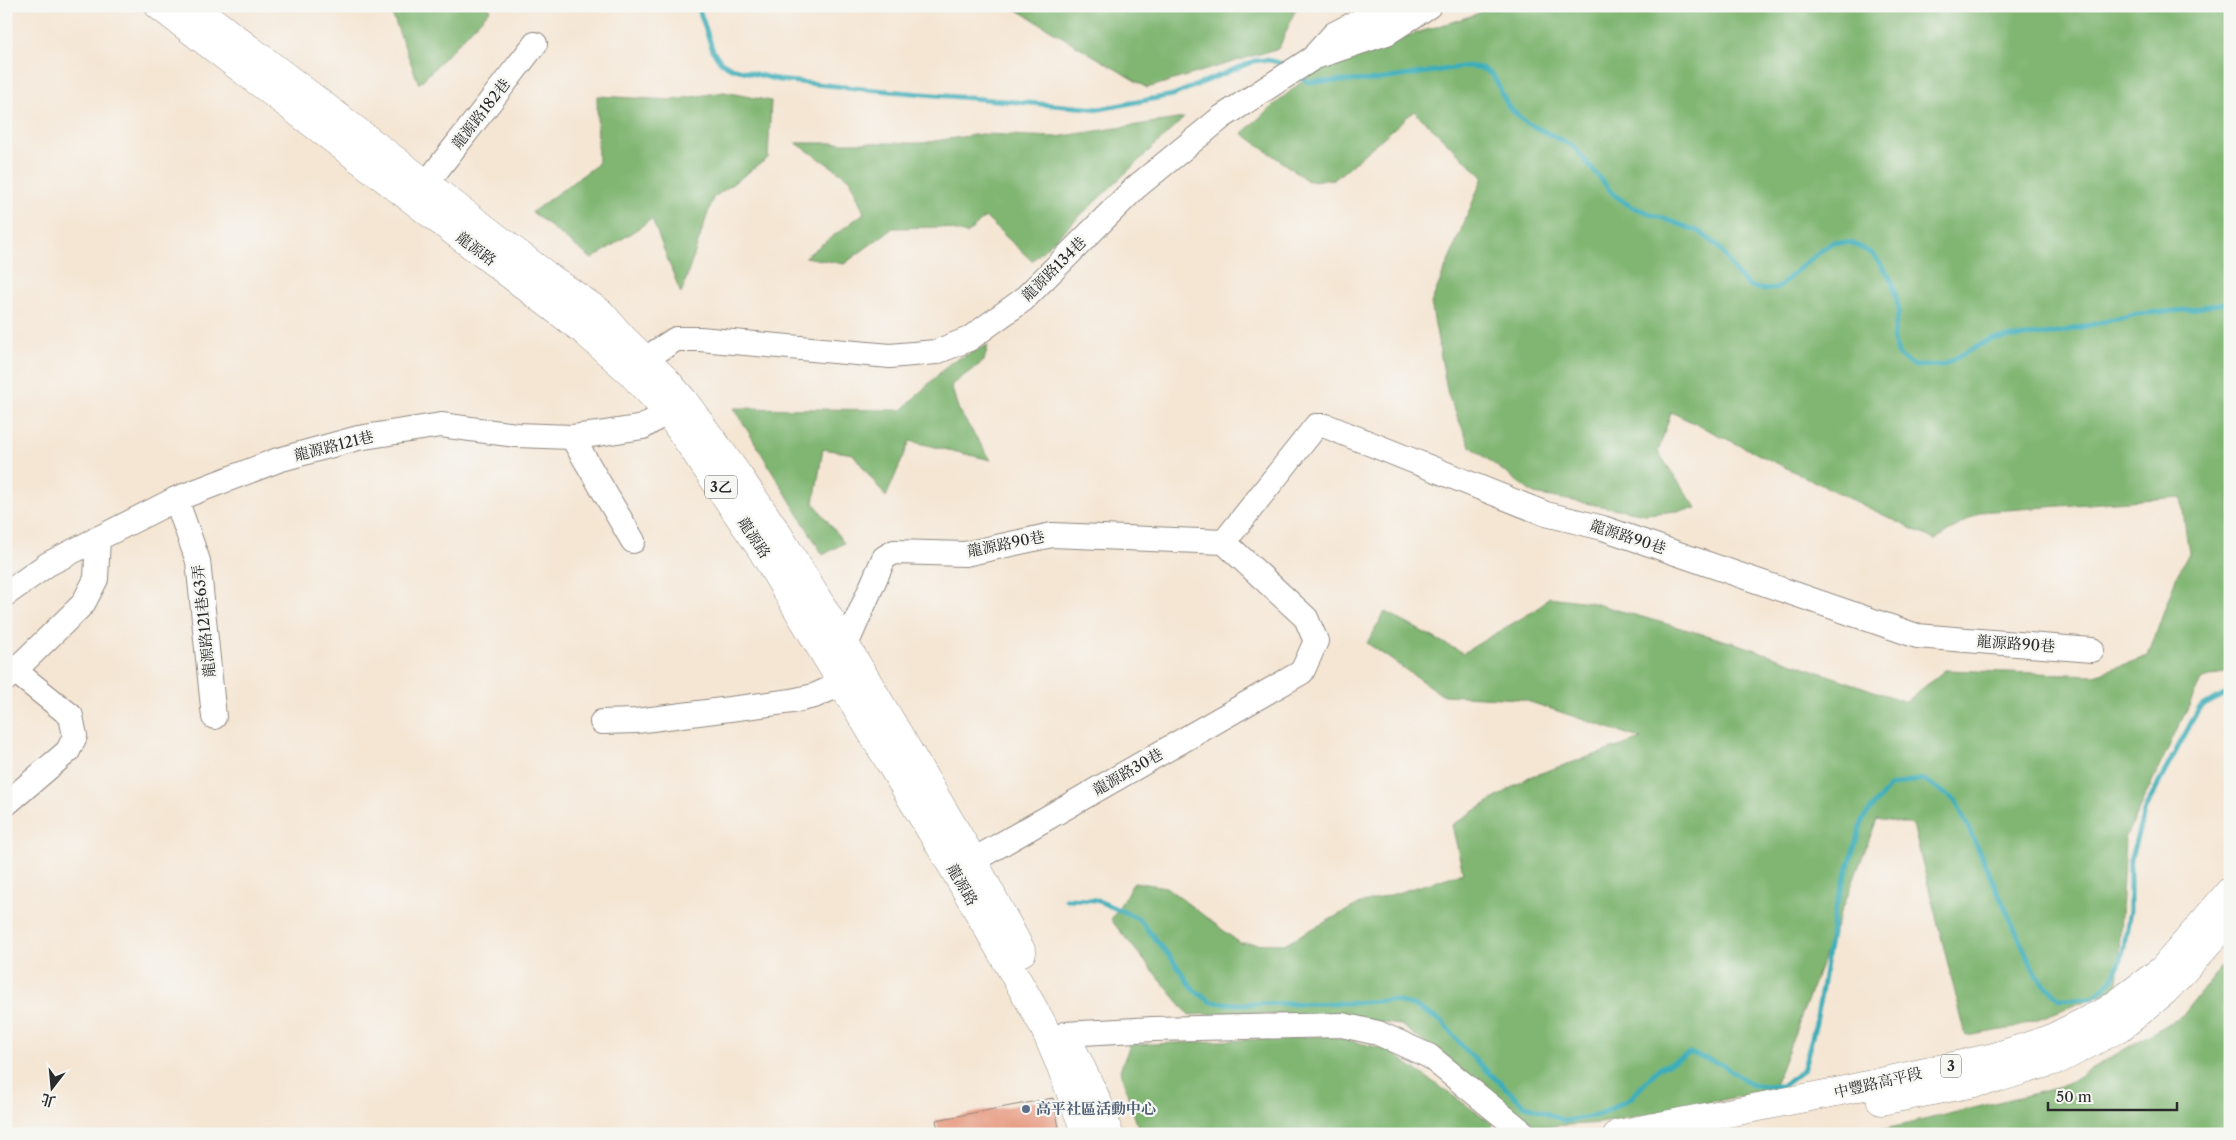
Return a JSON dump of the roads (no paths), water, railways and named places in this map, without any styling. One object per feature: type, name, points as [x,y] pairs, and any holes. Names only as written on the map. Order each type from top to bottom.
[{"type":"main road","name":"龍源路","points":[[159,6],[585,332],[638,366]]},
{"type":"main road","name":"3乙","points":[[193,6],[546,275],[601,313],[623,338],[638,366],[748,490],[846,645],[853,679],[1065,1034],[1098,1103],[1109,1134]]},
{"type":"main road","name":"龍源路","points":[[676,407],[760,547],[853,679]]},
{"type":"main road","name":"龍源路","points":[[964,865],[1043,1026],[1061,1067],[1086,1134]]},
{"type":"main road","name":"中豐路高平段","points":[[1715,1134],[1884,1091],[2050,1039],[2108,1010],[2162,970],[2230,891]]},
{"type":"main road","name":"中豐路高平段","points":[[1618,1134],[1884,1091],[1994,1079],[2060,1059],[2121,1027],[2158,997],[2230,920]]},
{"type":"street","points":[[1309,60],[1334,34],[1372,15],[1396,6]]},
{"type":"street","name":"龍源路134巷","points":[[638,366],[676,339],[700,339],[890,356],[936,352],[969,339],[1023,300],[1135,188],[1222,117],[1309,60],[1387,33],[1429,6]]},
{"type":"street","name":"龍源路182巷","points":[[426,184],[535,44]]},
{"type":"street","name":"龍源路121巷","points":[[6,594],[48,564],[176,499],[278,460],[367,437],[441,425],[516,436],[572,437],[643,428],[676,407]]},
{"type":"street","name":"龍源路90巷","points":[[846,645],[884,558],[894,552],[965,554],[1052,535],[1224,542],[1316,426],[1326,426],[1546,514],[1603,528],[1917,636],[2092,650]]},
{"type":"street","points":[[572,437],[634,541]]},
{"type":"street","name":"龍源路121巷63弄","points":[[176,499],[198,561],[214,717]]},
{"type":"street","points":[[6,804],[68,751],[74,736],[71,716],[11,675],[83,604],[96,579],[98,538]]},
{"type":"street","name":"龍源路30巷","points":[[964,865],[1302,672],[1316,641],[1306,618],[1224,542]]},
{"type":"street","points":[[602,722],[636,721],[792,701],[814,696],[853,679]]},
{"type":"street","points":[[1065,1034],[1154,1029],[1342,1025],[1378,1033],[1429,1056],[1525,1134]]},
{"type":"waterway","points":[[698,6],[713,51],[721,62],[731,68],[779,80],[864,89],[1100,109],[1173,95],[1254,61],[1271,61],[1287,67]]},
{"type":"waterway","points":[[1298,75],[1308,82],[1377,80],[1467,66],[1481,68],[1493,75],[1508,106],[1525,122],[1573,146],[1613,194],[1630,206],[1700,232],[1718,246],[1737,274],[1749,286],[1764,290],[1780,287],[1796,271],[1832,242],[1852,243],[1873,254],[1892,281],[1899,310],[1893,338],[1899,356],[1915,366],[1943,365],[1991,339],[2051,334],[2138,314],[2187,310],[2230,302]]},
{"type":"waterway","points":[[1066,899],[1096,900],[1138,918],[1194,990],[1211,1002],[1238,1004],[1353,1003],[1392,1000],[1417,1007],[1442,1022],[1470,1055],[1523,1104],[1565,1121],[1599,1115],[1631,1098],[1658,1069],[1690,1053],[1721,1064],[1754,1086],[1782,1086],[1803,1071],[1816,1023],[1835,910],[1863,819],[1890,786],[1923,779],[1956,801],[2036,975],[2059,999],[2092,998],[2111,981],[2123,952],[2130,910],[2130,861],[2145,809],[2199,708],[2230,691]]},
{"type":"place","name":"高平社區活動中心","points":[[1026,1109]]}]
